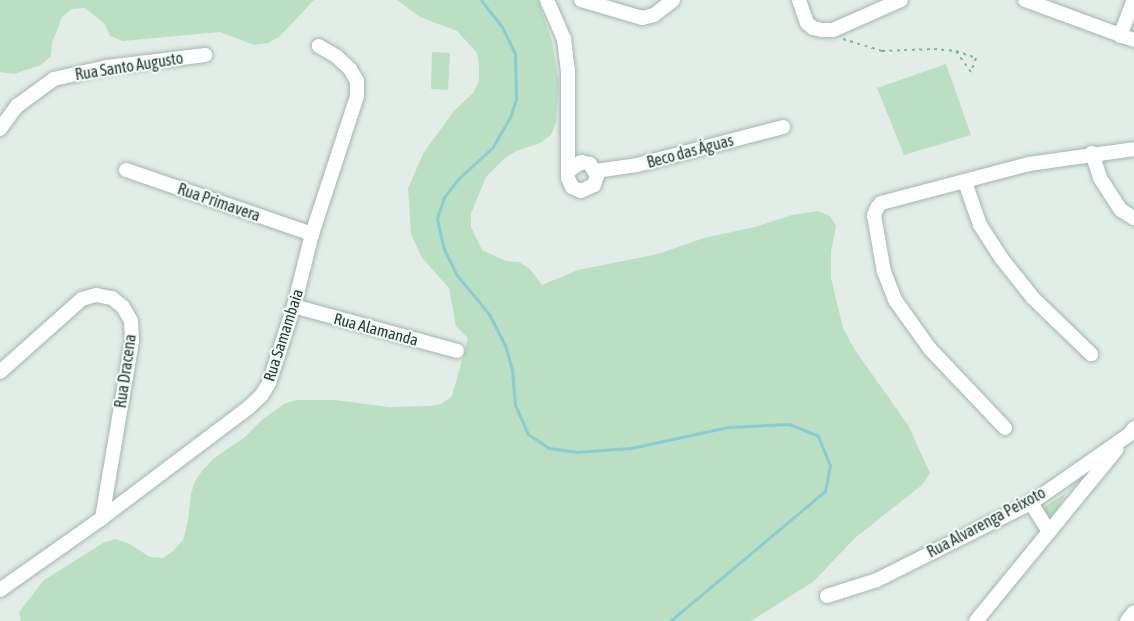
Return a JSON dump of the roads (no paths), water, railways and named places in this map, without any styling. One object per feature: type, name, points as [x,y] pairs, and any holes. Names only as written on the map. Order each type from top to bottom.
[{"type":"street","points":[[547,0],[564,39],[568,71],[569,183],[581,191],[594,185],[596,171],[590,164],[581,162],[570,170]]},
{"type":"street","points":[[581,0],[642,18],[654,15],[673,0]]},
{"type":"street","points":[[800,0],[807,23],[813,28],[833,30],[901,0]]},
{"type":"street","points":[[1025,0],[1134,40]]},
{"type":"street","points":[[1120,36],[1134,0]]},
{"type":"street","name":"Rua Samambaia","points":[[0,590],[102,518],[261,396],[269,383],[294,306],[312,234],[357,96],[357,81],[350,69],[336,56],[319,46]]},
{"type":"street","name":"Rua Santo Augusto","points":[[0,129],[17,106],[54,79],[106,67],[205,55]]},
{"type":"street","name":"Beco das Águas","points":[[596,171],[637,165],[783,127]]},
{"type":"street","points":[[1005,428],[930,348],[895,300],[884,272],[874,215],[881,203],[1029,164],[1092,153],[1134,149]]},
{"type":"street","points":[[1092,153],[1100,178],[1121,210],[1134,218]]},
{"type":"street","name":"Rua Primavera","points":[[126,170],[312,234]]},
{"type":"street","points":[[965,182],[980,225],[1002,259],[1033,298],[1091,354]]},
{"type":"street","name":"Rua Dracena","points":[[0,372],[82,299],[96,295],[112,298],[123,307],[131,321],[132,341],[102,518]]},
{"type":"street","name":"Rua Alamanda","points":[[294,306],[457,351]]},
{"type":"street","points":[[976,621],[1132,431]]},
{"type":"street","name":"Rua Alvarenga Peixoto","points":[[827,596],[877,580],[1031,503],[1132,431]]},
{"type":"street","points":[[1064,479],[1076,498]]},
{"type":"street","points":[[1031,503],[1049,532]]},
{"type":"street","points":[[1127,621],[1134,613]]},
{"type":"waterway","points":[[481,0],[502,27],[515,54],[516,99],[510,117],[493,147],[459,178],[444,197],[437,218],[443,247],[456,274],[489,314],[505,345],[512,370],[515,405],[528,434],[549,448],[576,452],[631,448],[728,427],[789,424],[818,436],[830,465],[825,491],[670,621]]}]
